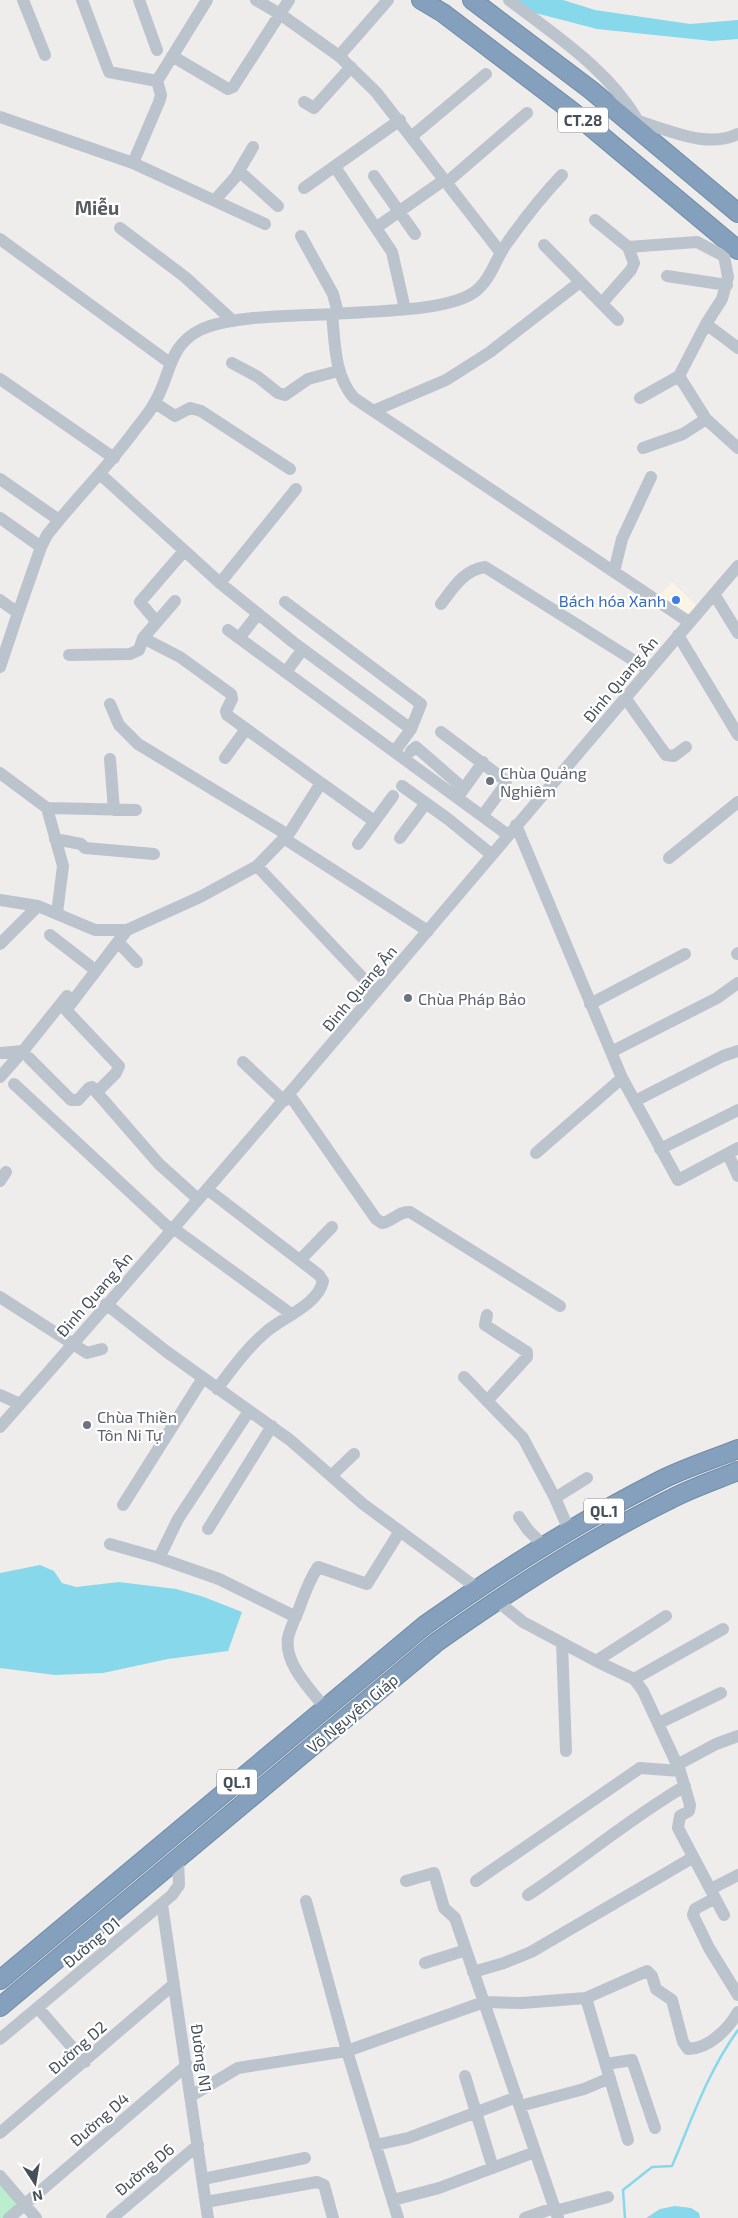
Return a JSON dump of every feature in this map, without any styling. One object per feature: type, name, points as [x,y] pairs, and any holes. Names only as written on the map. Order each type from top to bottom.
[{"type":"highway","name":"CT.28","points":[[421,0],[443,13],[573,112],[738,250]]},
{"type":"highway","name":"CT.28","points":[[472,0],[591,90],[738,213]]},
{"type":"highway","name":"Võ Nguyên Giáp","points":[[0,1980],[425,1625],[477,1588],[569,1530],[662,1480],[738,1449]]},
{"type":"highway","name":"Võ Nguyên Giáp","points":[[0,2006],[437,1642],[496,1600],[571,1553],[672,1498],[738,1471]]},
{"type":"street","points":[[23,0],[44,54]]},
{"type":"street","points":[[82,0],[109,72],[157,81]]},
{"type":"street","points":[[139,0],[157,50]]},
{"type":"street","points":[[133,163],[159,102],[161,95],[157,81],[206,0]]},
{"type":"street","points":[[256,0],[280,14],[339,56],[351,67],[400,120],[445,182],[500,252]]},
{"type":"street","points":[[172,56],[228,89],[233,87],[289,0]]},
{"type":"street","points":[[339,56],[388,0]]},
{"type":"street","points":[[509,0],[579,53],[625,99],[638,121],[702,139],[730,138],[738,134]]},
{"type":"street","points":[[304,102],[314,108],[351,67]]},
{"type":"street","points":[[412,137],[486,74]]},
{"type":"street","points":[[377,227],[445,182],[528,113]]},
{"type":"street","points":[[0,117],[133,163],[265,224]]},
{"type":"street","points":[[304,188],[400,120]]},
{"type":"street","points":[[215,200],[237,174],[253,148]]},
{"type":"street","points":[[335,167],[392,252],[406,309]]},
{"type":"street","points":[[237,174],[243,173],[278,206]]},
{"type":"street","points":[[0,667],[41,547],[59,520],[114,458],[155,403],[170,362],[179,345],[200,330],[233,321],[406,309],[454,302],[474,292],[490,274],[500,252],[537,201],[562,175]]},
{"type":"street","points":[[374,176],[415,234]]},
{"type":"street","points":[[595,220],[628,247],[634,263],[632,270],[602,303]]},
{"type":"street","points":[[120,228],[185,277],[233,321]]},
{"type":"street","points":[[302,236],[334,294],[338,371],[347,390],[373,411],[689,622]]},
{"type":"street","points":[[0,239],[170,362]]},
{"type":"street","points":[[628,247],[697,242],[724,256],[727,285],[722,299],[706,324],[679,376],[640,398]]},
{"type":"street","points":[[544,245],[618,320]]},
{"type":"street","points":[[667,276],[727,285]]},
{"type":"street","points":[[373,411],[454,375],[490,352],[580,282]]},
{"type":"street","points":[[706,324],[738,348]]},
{"type":"street","points":[[232,363],[258,377],[278,394],[284,395],[308,379],[338,371]]},
{"type":"street","points":[[679,376],[706,419],[738,448]]},
{"type":"street","points":[[0,379],[114,458]]},
{"type":"street","points":[[155,403],[175,416],[190,408],[201,410],[290,469]]},
{"type":"street","points":[[643,448],[683,434],[706,419]]},
{"type":"street","points":[[100,474],[220,584],[302,650],[411,729]]},
{"type":"street","points":[[614,572],[622,539],[651,477]]},
{"type":"street","points":[[0,479],[59,520]]},
{"type":"street","points":[[220,584],[296,489]]},
{"type":"street","points":[[0,518],[41,547]]},
{"type":"street","points":[[156,621],[140,602],[184,550]]},
{"type":"street","name":"Đinh Quang Ân","points":[[0,1427],[376,992],[738,566]]},
{"type":"street","points":[[441,604],[464,576],[475,569],[486,567],[649,670]]},
{"type":"street","points":[[714,594],[738,633]]},
{"type":"street","points":[[0,600],[18,613]]},
{"type":"street","points":[[69,654],[130,654],[140,650],[143,638],[175,601]]},
{"type":"street","points":[[285,602],[419,701],[421,707],[411,729],[395,752]]},
{"type":"street","points":[[239,638],[258,614]]},
{"type":"street","points":[[228,630],[395,752],[460,793]]},
{"type":"street","points":[[678,635],[738,735]]},
{"type":"street","points":[[143,638],[180,657],[232,694],[232,699],[226,713],[374,821]]},
{"type":"street","points":[[286,672],[302,650]]},
{"type":"street","points":[[626,699],[666,755],[674,756],[686,747]]},
{"type":"street","points":[[110,704],[119,725],[138,744],[286,837],[428,931]]},
{"type":"street","points":[[225,758],[246,729]]},
{"type":"street","points":[[442,732],[506,781],[505,786],[483,815]]},
{"type":"street","points":[[411,751],[416,747],[483,815],[512,830],[622,1078],[678,1180],[733,1151],[738,1176]]},
{"type":"street","points":[[110,759],[114,810]]},
{"type":"street","points":[[460,793],[483,762]]},
{"type":"street","points":[[0,773],[47,808],[136,810]]},
{"type":"street","points":[[0,1077],[26,1055],[90,966],[121,934],[200,897],[257,866],[286,837],[321,783]]},
{"type":"street","points":[[402,786],[492,855]]},
{"type":"street","points":[[358,844],[392,796]]},
{"type":"street","points":[[669,858],[738,802]]},
{"type":"street","points":[[400,838],[426,803]]},
{"type":"street","points":[[47,808],[63,866],[56,913]]},
{"type":"street","points":[[55,839],[81,844],[85,848],[154,854]]},
{"type":"street","points":[[257,866],[376,992]]},
{"type":"street","points":[[0,900],[38,906],[95,930],[121,934]]},
{"type":"street","points":[[0,944],[38,906]]},
{"type":"street","points":[[121,934],[137,962]]},
{"type":"street","points":[[97,1092],[116,1073],[119,1066],[66,1010],[121,934]]},
{"type":"street","points":[[50,935],[90,966]]},
{"type":"street","points":[[590,1004],[685,954]]},
{"type":"street","points":[[611,1052],[717,998],[738,983]]},
{"type":"street","points":[[635,1101],[723,1056],[738,1051]]},
{"type":"street","points":[[0,1053],[26,1055],[72,1100],[78,1100],[90,1087],[97,1092],[153,1157],[198,1199]]},
{"type":"street","points":[[243,1062],[286,1097],[376,1219],[382,1223],[389,1222],[402,1213],[410,1212],[560,1306]]},
{"type":"street","points":[[536,1153],[622,1078]]},
{"type":"street","points":[[14,1084],[172,1229],[291,1314]]},
{"type":"street","points":[[660,1149],[738,1110]]},
{"type":"street","points":[[207,1189],[300,1260],[324,1281],[322,1288],[266,1332],[238,1361],[217,1389]]},
{"type":"street","points":[[300,1260],[332,1227]]},
{"type":"street","points":[[0,1298],[88,1353],[102,1349]]},
{"type":"street","points":[[106,1304],[217,1389],[272,1426],[363,1504],[477,1588]]},
{"type":"street","points":[[487,1315],[485,1325],[528,1352],[527,1356],[487,1401]]},
{"type":"street","points":[[464,1377],[523,1438],[555,1498],[569,1530]]},
{"type":"street","points":[[123,1506],[203,1378]]},
{"type":"street","points":[[0,1395],[20,1404]]},
{"type":"street","points":[[159,1558],[178,1519],[249,1410]]},
{"type":"street","points":[[208,1529],[272,1426]]},
{"type":"street","points":[[331,1476],[354,1454]]},
{"type":"street","points":[[555,1498],[587,1478]]},
{"type":"street","points":[[519,1517],[528,1530],[544,1546]]},
{"type":"street","points":[[325,1708],[303,1680],[290,1656],[287,1641],[296,1617],[318,1567],[367,1584],[400,1531]]},
{"type":"street","points":[[110,1544],[159,1558],[219,1579],[296,1617]]},
{"type":"street","points":[[496,1600],[523,1622],[634,1679],[643,1690],[685,1786],[690,1808],[680,1816],[678,1828],[692,1858],[724,1915]]},
{"type":"street","points":[[596,1661],[666,1616]]},
{"type":"street","points":[[634,1679],[723,1629]]},
{"type":"street","points":[[562,1643],[566,1752]]},
{"type":"street","points":[[659,1723],[721,1693]]},
{"type":"street","points":[[476,1881],[640,1768],[678,1768],[716,1744],[738,1736]]},
{"type":"street","points":[[528,1896],[654,1804],[685,1786]]},
{"type":"street","name":"Đường D1","points":[[0,2039],[177,1890],[179,1880],[178,1858]]},
{"type":"street","points":[[473,1972],[504,1963],[531,1952],[692,1858]]},
{"type":"street","points":[[406,1881],[434,1873],[444,1908],[455,1918],[556,2212]]},
{"type":"street","points":[[738,1875],[713,1893],[695,1910],[693,1915],[714,1956],[738,1995]]},
{"type":"street","points":[[306,1901],[347,2052],[398,2218]]},
{"type":"street","name":"Đường N1","points":[[162,1904],[208,2218]]},
{"type":"street","points":[[426,1963],[466,1950]]},
{"type":"street","points":[[191,2096],[238,2068],[347,2052],[484,2002],[522,2003],[586,1998],[646,1971],[650,1972],[656,1989],[672,2000],[683,2042],[688,2048],[720,2036],[738,2012]]},
{"type":"street","name":"Đường D2","points":[[0,2134],[174,1984]]},
{"type":"street","points":[[586,1998],[628,2140]]},
{"type":"street","points":[[38,2008],[85,2062]]},
{"type":"street","points":[[606,2064],[632,2060],[655,2128]]},
{"type":"street","name":"Đường D4","points":[[9,2218],[187,2065]]},
{"type":"street","points":[[466,2076],[493,2168]]},
{"type":"street","points":[[375,2145],[408,2138],[476,2113],[518,2102],[584,2089],[610,2078]]},
{"type":"street","name":"Đường D6","points":[[112,2218],[198,2145]]},
{"type":"street","points":[[393,2200],[438,2188],[535,2152]]},
{"type":"street","points":[[203,2179],[304,2158]]},
{"type":"street","points":[[0,2176],[36,2218]]},
{"type":"street","points":[[206,2202],[317,2182],[324,2185],[333,2218]]},
{"type":"street","points":[[525,2218],[556,2212],[608,2197]]},
{"type":"shaded area","name":"Bách hóa Xanh","points":[[672,582],[697,606],[687,618],[658,598]]},
{"type":"green space","points":[[0,2180],[21,2205],[5,2218],[0,2218]]},
{"type":"water","points":[[514,0],[563,0],[595,10],[690,24],[738,20],[738,39],[712,41],[597,29],[524,10]]},
{"type":"water","points":[[40,1565],[54,1571],[62,1583],[76,1587],[119,1582],[176,1589],[204,1597],[242,1612],[228,1651],[168,1659],[103,1673],[55,1675],[0,1668],[0,1573]]},
{"type":"water","points":[[675,2206],[691,2208],[699,2213],[700,2218],[646,2218],[660,2209]]},
{"type":"waterway","points":[[625,2218],[623,2190],[652,2167],[672,2166],[709,2079],[738,2030]]},
{"type":"place","name":"Bách hóa Xanh","points":[[676,600]]},
{"type":"place","name":"Chùa Quảng Nghiêm","points":[[490,781]]},
{"type":"place","name":"Chùa Pháp Bảo","points":[[408,998]]},
{"type":"place","name":"Chùa Thiền Tôn Ni Tự","points":[[87,1425]]},
{"type":"district","name":"Miễu","points":[[97,207]]}]
